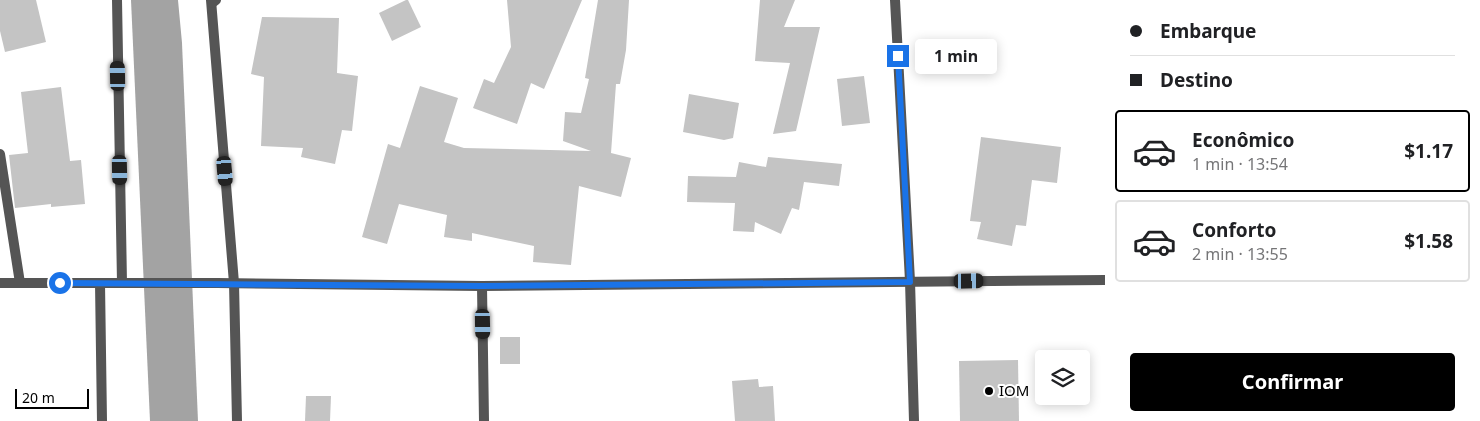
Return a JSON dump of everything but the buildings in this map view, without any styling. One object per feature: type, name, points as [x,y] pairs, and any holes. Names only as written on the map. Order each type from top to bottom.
[{"type":"street","points":[[116,0],[122,283]]},
{"type":"street","points":[[895,0],[910,282],[914,421]]},
{"type":"street","points":[[213,1],[234,283],[237,421]]},
{"type":"street","points":[[0,154],[20,283]]},
{"type":"street","points":[[0,283],[482,286],[1105,280]]},
{"type":"street","points":[[100,283],[102,421]]},
{"type":"street","points":[[482,286],[484,421]]},
{"type":"shaded area","points":[[131,0],[178,0],[182,43],[198,421],[150,421]]},
{"type":"place","name":"IOM","points":[[989,391]]},
{"type":"route","points":[[60,283],[482,286],[910,282],[898,56]]}]
